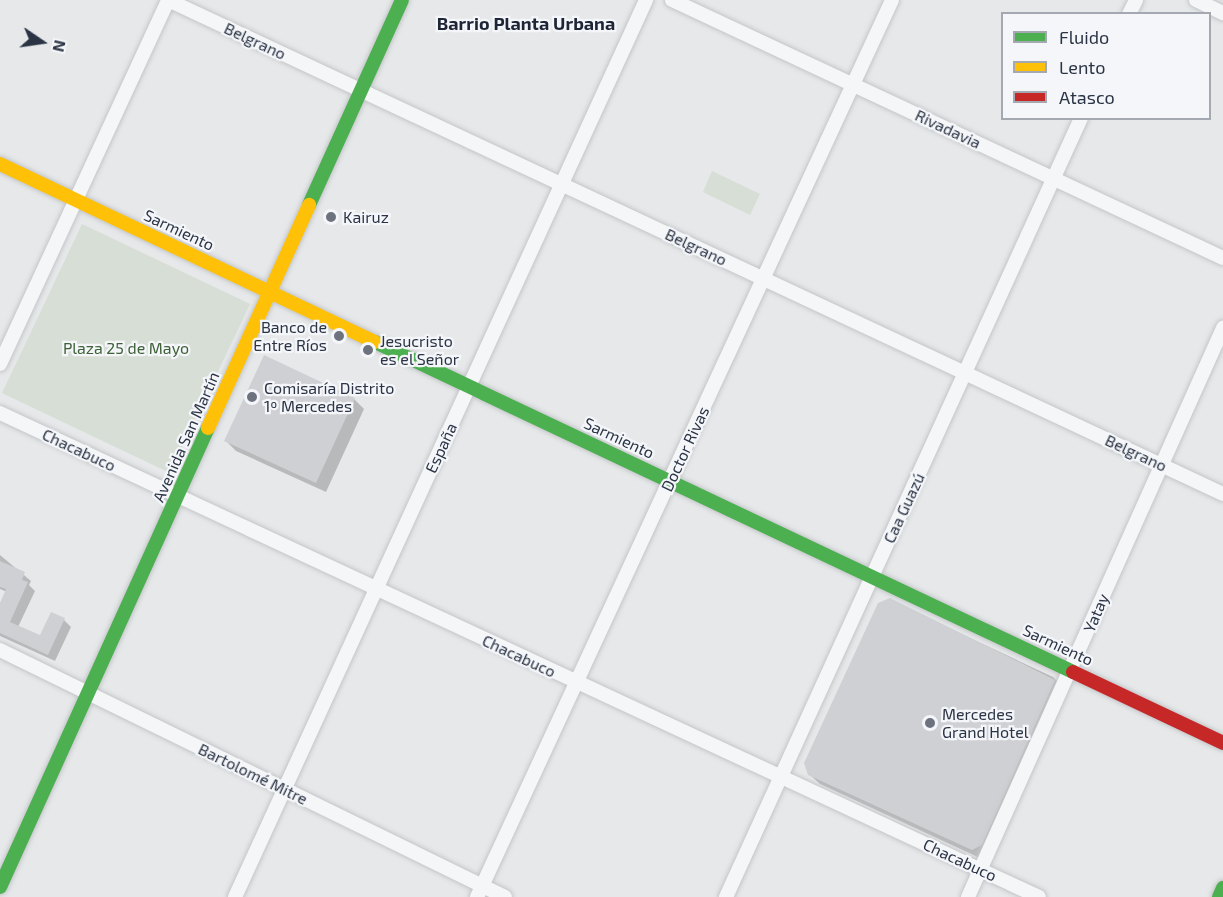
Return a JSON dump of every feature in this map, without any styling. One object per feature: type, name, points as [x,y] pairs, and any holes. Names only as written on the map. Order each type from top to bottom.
[{"type":"street","name":"Belgrano","points":[[168,0],[1223,494]]},
{"type":"street","points":[[0,364],[168,0]]},
{"type":"street","name":"Avenida San Martín","points":[[0,887],[402,0]]},
{"type":"street","name":"España","points":[[235,897],[646,0]]},
{"type":"street","name":"Rivadavia","points":[[672,0],[1223,258]]},
{"type":"street","name":"Doctor Rivas","points":[[480,891],[892,0]]},
{"type":"street","points":[[1196,0],[1223,13]]},
{"type":"street","name":"Caa Guazú","points":[[726,897],[1081,120]]},
{"type":"street","name":"Sarmiento","points":[[0,164],[1223,743]]},
{"type":"street","name":"Yatay","points":[[968,897],[1072,670],[1160,464],[1223,328]]},
{"type":"street","name":"Chacabuco","points":[[0,414],[1036,896]]},
{"type":"street","name":"Bartolomé Mitre","points":[[0,650],[284,789],[480,891],[505,897]]},
{"type":"street","points":[[1219,897],[1223,888]]},
{"type":"green space","points":[[712,171],[760,194],[750,215],[703,192]]},
{"type":"green space","name":"Plaza 25 de Mayo","points":[[82,224],[250,304],[170,473],[2,393]]},
{"type":"building","points":[[264,355],[355,398],[316,483],[224,441]]},
{"type":"building","points":[[0,561],[25,572],[22,580],[28,582],[10,622],[40,635],[51,612],[65,618],[48,655],[0,633],[0,603],[6,589],[0,587]]},
{"type":"building","name":"Mercedes Grand Hotel","points":[[890,598],[1055,680],[982,845],[972,850],[808,775],[804,763],[878,603]]},
{"type":"traffic: fast","points":[[309,205],[402,0]]},
{"type":"traffic: fast","points":[[375,342],[1073,672]]},
{"type":"traffic: fast","points":[[0,887],[208,428]]},
{"type":"traffic: fast","points":[[1219,897],[1223,888]]},
{"type":"traffic: slow","points":[[0,164],[375,342]]},
{"type":"traffic: slow","points":[[208,428],[309,205]]},
{"type":"traffic: jam","points":[[1073,672],[1223,743]]},
{"type":"place","name":"Kairuz","points":[[331,217]]},
{"type":"place","name":"Banco de Entre Ríos","points":[[339,336]]},
{"type":"place","name":"Jesucristo es el Señor","points":[[368,350]]},
{"type":"place","name":"Comisaría Distrito 1º Mercedes","points":[[252,397]]},
{"type":"place","name":"Mercedes Grand Hotel","points":[[930,723]]},
{"type":"district","name":"Barrio Planta Urbana","points":[[526,23]]}]
